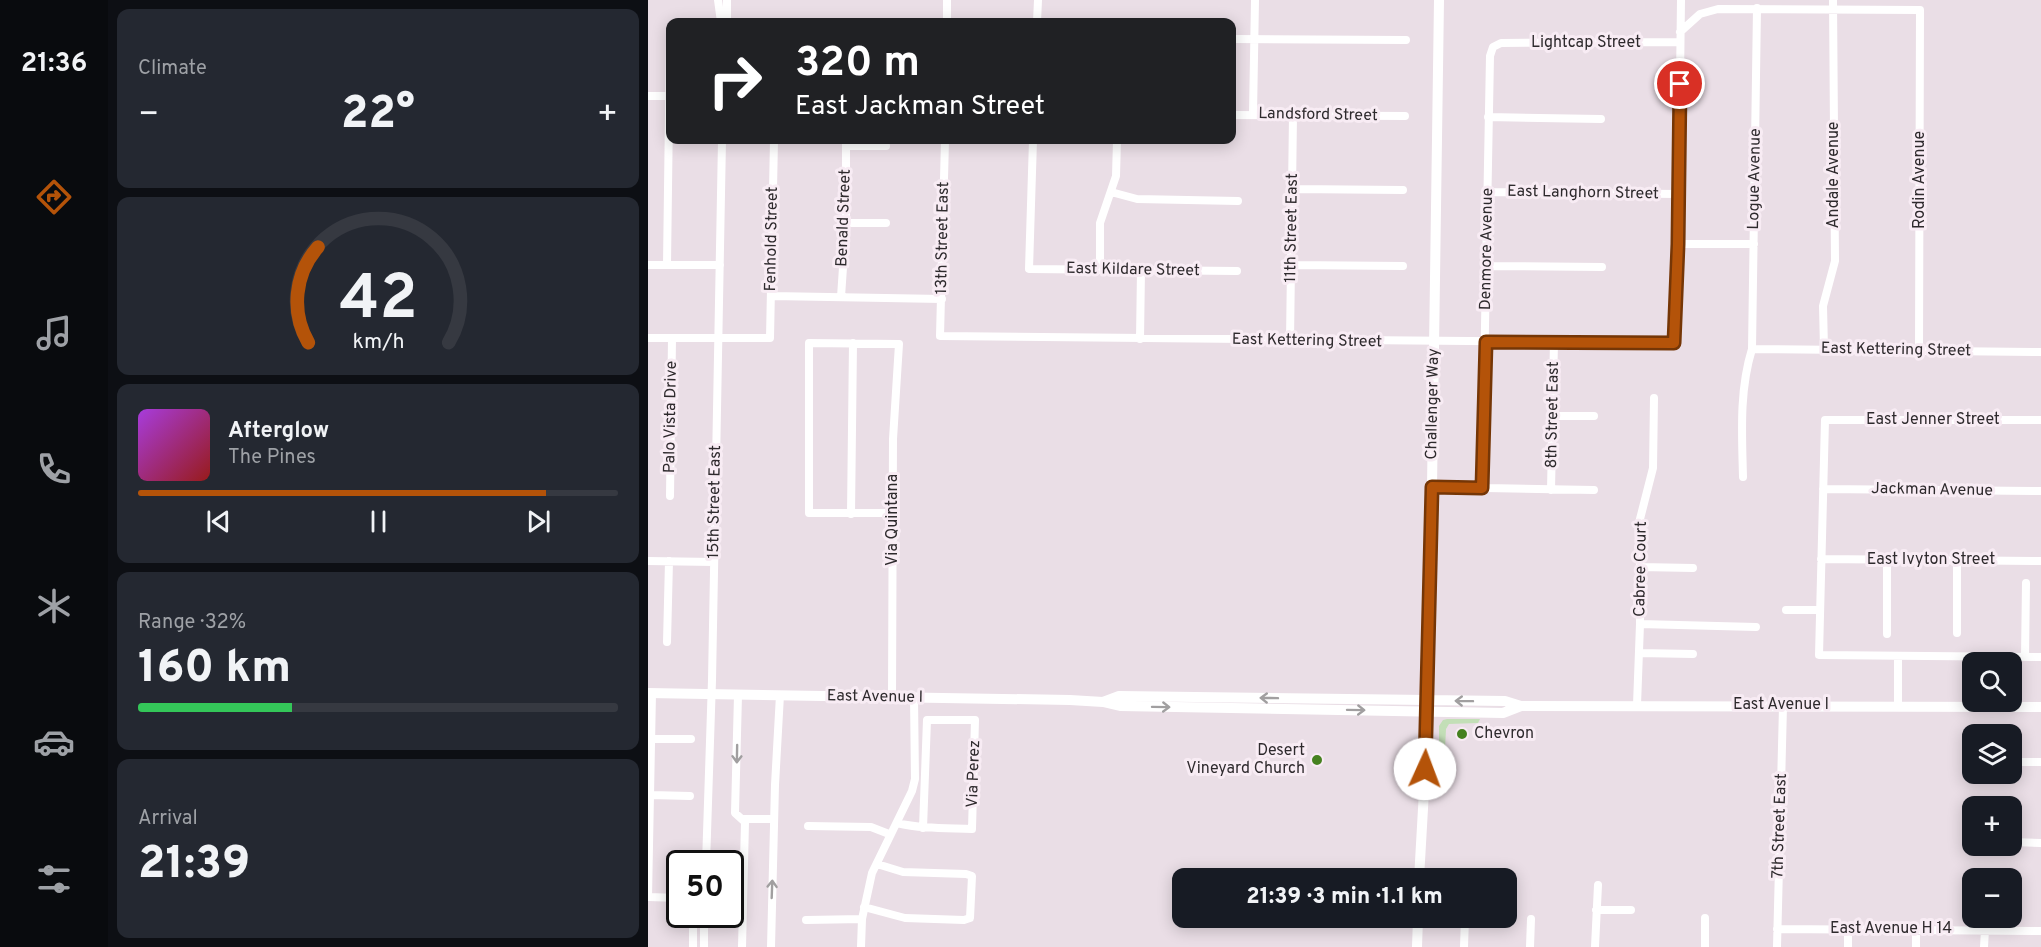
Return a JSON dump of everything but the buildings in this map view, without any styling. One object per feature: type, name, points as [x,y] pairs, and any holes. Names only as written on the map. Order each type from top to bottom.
[{"type":"main road","name":"Challenger Way","points":[[1420,868],[1426,756],[1439,0]]},
{"type":"main road","name":"East Avenue I","points":[[650,693],[1070,700],[1103,702],[1120,706],[1229,703],[1426,706],[1503,713],[1521,706],[2041,707]]},
{"type":"main road","points":[[1417,947],[1418,928]]},
{"type":"street","points":[[718,0],[720,18]]},
{"type":"street","points":[[727,0],[727,18]]},
{"type":"street","points":[[947,0],[947,18]]},
{"type":"street","points":[[1037,18],[1038,0]]},
{"type":"street","points":[[1253,114],[1255,0]]},
{"type":"street","points":[[1681,0],[1678,244],[1754,244]]},
{"type":"street","points":[[1680,32],[1700,14],[1718,9],[1833,4]]},
{"type":"street","name":"Rodin Avenue","points":[[1833,4],[1920,10],[1919,350]]},
{"type":"street","name":"Andale Avenue","points":[[1824,349],[1823,306],[1835,261],[1833,4]]},
{"type":"street","name":"Logue Avenue","points":[[1743,477],[1743,390],[1746,367],[1752,349],[1757,8]]},
{"type":"street","points":[[1236,39],[1406,40]]},
{"type":"street","name":"Lightcap Street","points":[[1492,46],[1501,43],[1680,42]]},
{"type":"street","name":"Denmore Avenue","points":[[1482,488],[1488,117],[1492,46]]},
{"type":"street","points":[[648,96],[666,96]]},
{"type":"street","name":"Landsford Street","points":[[1236,115],[1405,116]]},
{"type":"street","name":"11th Street East","points":[[1290,341],[1293,115]]},
{"type":"street","points":[[1488,117],[1602,119]]},
{"type":"street","points":[[667,265],[669,144]]},
{"type":"street","name":"15th Street East","points":[[706,850],[722,144]]},
{"type":"street","name":"Fenhold Street","points":[[718,338],[770,338],[774,144]]},
{"type":"street","name":"Benald Street","points":[[841,297],[846,222],[846,144]]},
{"type":"street","points":[[859,144],[886,146]]},
{"type":"street","name":"13th Street East","points":[[940,336],[945,144]]},
{"type":"street","name":"East Kildare Street","points":[[1033,144],[1029,269],[1237,271]]},
{"type":"street","points":[[1100,270],[1100,223],[1116,176],[1117,144]]},
{"type":"street","points":[[1293,189],[1403,190]]},
{"type":"street","points":[[1111,192],[1137,199],[1238,201]]},
{"type":"street","name":"East Langhorn Street","points":[[1487,192],[1678,194]]},
{"type":"street","points":[[846,222],[886,223]]},
{"type":"street","name":"East Kettering Street","points":[[940,336],[1674,343],[1678,244]]},
{"type":"street","points":[[648,265],[720,265]]},
{"type":"street","points":[[1291,265],[1403,266]]},
{"type":"street","points":[[1486,266],[1602,267]]},
{"type":"street","points":[[1140,339],[1141,270]]},
{"type":"street","points":[[772,296],[942,298]]},
{"type":"street","points":[[648,338],[718,338]]},
{"type":"street","name":"Palo Vista Drive","points":[[670,496],[672,338]]},
{"type":"street","name":"8th Street East","points":[[1551,489],[1554,341]]},
{"type":"street","points":[[851,513],[853,343],[808,343],[808,513],[851,513],[893,513]]},
{"type":"street","name":"Via Quintana","points":[[853,343],[899,344],[893,439],[892,697]]},
{"type":"street","name":"East Kettering Street","points":[[1752,349],[2041,352]]},
{"type":"street","name":"Cabree Court","points":[[1637,705],[1640,519],[1653,468],[1654,398]]},
{"type":"street","points":[[1553,416],[1594,416]]},
{"type":"street","name":"East Jenner Street","points":[[1823,489],[1826,420],[2041,420]]},
{"type":"street","points":[[1432,487],[1594,490]]},
{"type":"street","points":[[1823,489],[1819,655],[2041,657]]},
{"type":"street","name":"Jackman Avenue","points":[[1823,489],[2041,491]]},
{"type":"street","name":"East Ivyton Street","points":[[1821,559],[2041,561]]},
{"type":"street","points":[[1956,560],[1957,633]]},
{"type":"street","points":[[648,561],[714,562]]},
{"type":"street","points":[[667,642],[669,561]]},
{"type":"street","points":[[1887,561],[1887,634]]},
{"type":"street","points":[[1640,567],[1693,568]]},
{"type":"street","points":[[2025,657],[2026,583]]},
{"type":"street","points":[[1786,610],[1819,610]]},
{"type":"street","points":[[1640,624],[1756,627]]},
{"type":"street","points":[[1639,653],[1693,654]]},
{"type":"street","points":[[1898,656],[1898,706]]},
{"type":"street","points":[[650,693],[652,739],[648,897],[666,897]]},
{"type":"street","points":[[738,695],[735,813],[745,822],[742,947]]},
{"type":"street","points":[[771,947],[780,695]]},
{"type":"street","points":[[861,947],[862,919],[872,873],[889,834],[897,823],[912,791],[915,779],[914,698]]},
{"type":"street","name":"7th Street East","points":[[1777,947],[1783,706]]},
{"type":"street","name":"Via Perez","points":[[927,720],[975,720],[972,829],[923,828],[927,720]]},
{"type":"street","points":[[652,739],[691,739]]},
{"type":"street","points":[[2022,762],[2041,762]]},
{"type":"street","points":[[651,795],[690,796]]},
{"type":"street","points":[[742,819],[774,819]]},
{"type":"street","points":[[897,823],[923,828]]},
{"type":"street","points":[[808,826],[871,827],[889,834]]},
{"type":"street","points":[[2022,842],[2041,843]]},
{"type":"street","points":[[864,907],[905,918],[964,920],[970,918],[972,876],[903,872],[877,864]]},
{"type":"street","points":[[1595,947],[1598,885]]},
{"type":"street","points":[[1596,910],[1631,910]]},
{"type":"street","points":[[1705,918],[1705,947]]},
{"type":"street","points":[[806,920],[862,919]]},
{"type":"street","points":[[1530,947],[1531,920]]},
{"type":"street","points":[[693,928],[693,947]]},
{"type":"street","points":[[704,947],[705,928]]},
{"type":"street","points":[[1464,947],[1465,928]]},
{"type":"street","name":"East Avenue H 14","points":[[1778,929],[2041,931]]},
{"type":"street","points":[[1848,929],[1848,947]]},
{"type":"street","points":[[1916,929],[1916,947]]},
{"type":"street","points":[[1984,947],[1985,930]]},
{"type":"green space","points":[[1480,719],[1478,723],[1449,724],[1446,729],[1445,749],[1439,749],[1439,726],[1443,720]]},
{"type":"place","name":"Chevron","points":[[1462,734]]},
{"type":"place","name":"Desert Vineyard Church","points":[[1317,760]]},
{"type":"route","points":[[1425,769],[1432,487],[1482,488],[1486,342],[1674,343],[1680,84]]}]
